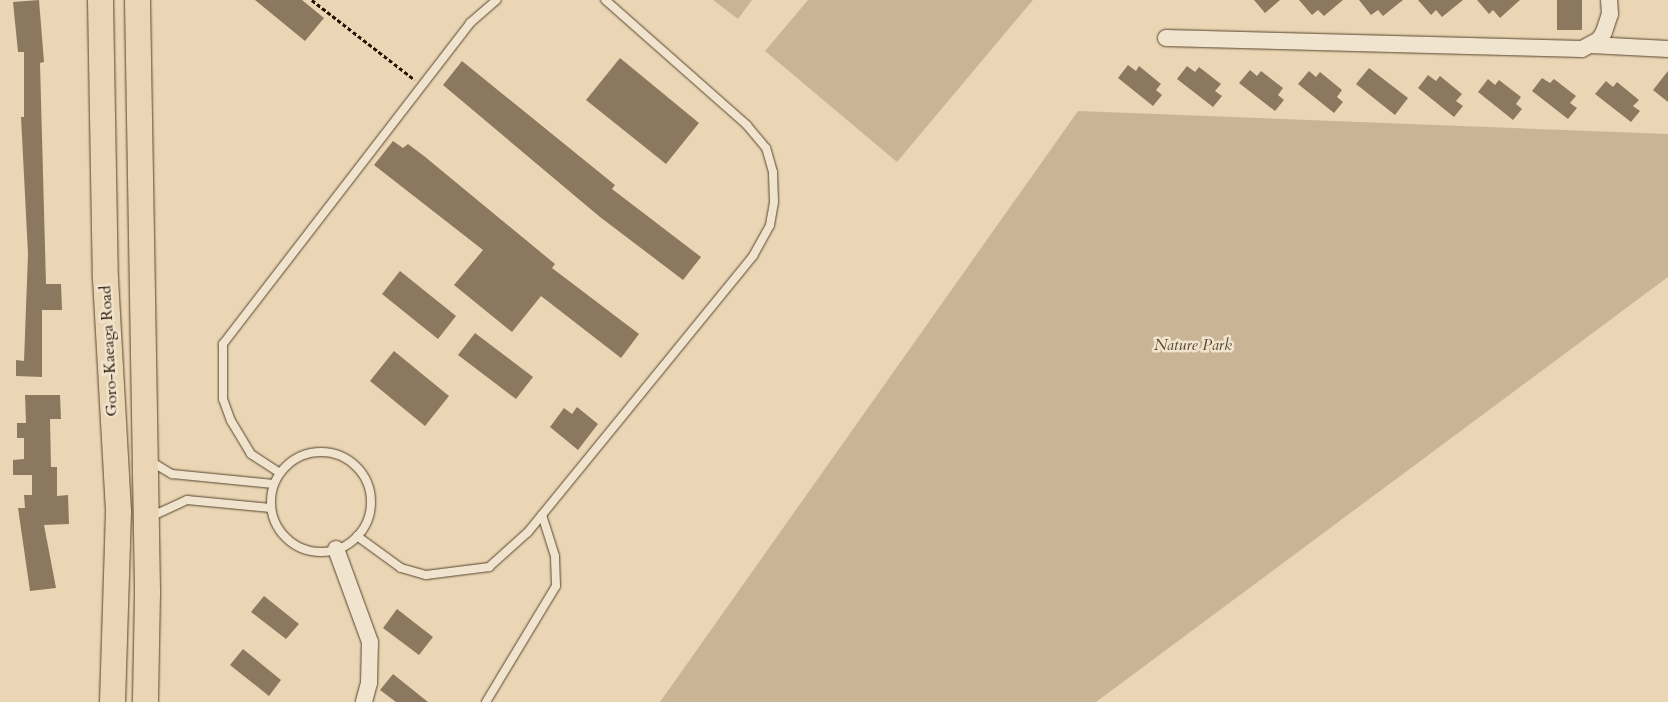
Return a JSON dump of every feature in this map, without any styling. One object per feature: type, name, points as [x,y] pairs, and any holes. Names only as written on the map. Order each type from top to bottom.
[{"type":"main road","name":"Goro-Kaeaga Road","points":[[100,0],[105,278],[118,511],[112,702]]},
{"type":"main road","name":"Goro-Kaeaga Road","points":[[137,0],[144,520],[148,593],[145,702]]},
{"type":"street","points":[[1166,38],[1582,50],[1591,45],[1604,32],[1610,14],[1609,0]]},
{"type":"street","points":[[1591,45],[1668,50]]},
{"type":"street","points":[[336,549],[370,642],[369,683],[364,702]]},
{"type":"lane","points":[[280,473],[252,454],[231,421],[223,399],[221,354],[223,344],[470,23],[496,0]]},
{"type":"lane","points":[[357,536],[402,568],[426,575],[489,567],[505,555],[542,514],[753,256],[770,225],[774,202],[773,172],[766,148],[747,125],[605,0]]},
{"type":"lane","points":[[144,451],[149,460],[172,474],[274,484]]},
{"type":"lane","points":[[310,453],[336,454],[357,467],[364,478],[371,502],[367,520],[357,536],[336,549],[312,551],[289,540],[277,526],[271,508],[274,484],[280,473],[288,464],[310,453]]},
{"type":"lane","points":[[144,520],[187,500],[271,508]]},
{"type":"lane","points":[[486,702],[556,586],[555,556],[542,514]]},
{"type":"path","points":[[312,0],[422,86]]},
{"type":"green space","points":[[713,0],[752,0],[738,19]]},
{"type":"green space","points":[[808,0],[1033,0],[897,162],[765,51]]},
{"type":"green space","name":"Nature Park","points":[[1078,111],[1668,134],[1668,277],[1096,702],[660,702]]},
{"type":"building","points":[[39,0],[44,62],[40,63],[46,284],[61,284],[62,310],[42,310],[42,377],[16,376],[16,360],[24,361],[28,254],[21,117],[24,117],[24,52],[18,52],[13,2]]},
{"type":"building","points":[[255,0],[302,0],[324,18],[305,41]]},
{"type":"building","points":[[1254,0],[1280,0],[1265,13]]},
{"type":"building","points":[[1299,0],[1343,0],[1324,16],[1318,10],[1312,15]]},
{"type":"building","points":[[1359,0],[1403,0],[1383,16],[1378,10],[1371,15]]},
{"type":"building","points":[[1418,0],[1463,0],[1442,17],[1436,10],[1431,15]]},
{"type":"building","points":[[1477,0],[1520,0],[1500,18],[1493,10],[1489,14]]},
{"type":"building","points":[[1557,0],[1582,0],[1582,30],[1557,30]]},
{"type":"building","points":[[620,58],[699,123],[666,164],[586,100]]},
{"type":"building","points":[[462,61],[615,185],[612,189],[701,257],[683,280],[600,217],[443,85]]},
{"type":"building","points":[[1128,65],[1136,71],[1139,66],[1161,84],[1156,90],[1162,95],[1153,106],[1118,78]]},
{"type":"building","points":[[1187,66],[1195,72],[1199,67],[1221,84],[1215,91],[1222,96],[1213,107],[1177,79]]},
{"type":"building","points":[[1369,68],[1408,98],[1395,115],[1356,84]]},
{"type":"building","points":[[1250,70],[1257,76],[1261,71],[1283,88],[1278,95],[1284,100],[1275,111],[1239,83]]},
{"type":"building","points":[[1309,71],[1316,77],[1320,72],[1342,90],[1337,97],[1343,102],[1334,113],[1298,84]]},
{"type":"building","points":[[1668,71],[1668,102],[1653,90]]},
{"type":"building","points":[[1428,75],[1436,81],[1440,76],[1462,94],[1456,101],[1463,106],[1454,117],[1418,88]]},
{"type":"building","points":[[1542,78],[1550,83],[1554,79],[1576,96],[1570,103],[1577,108],[1568,119],[1532,91]]},
{"type":"building","points":[[1488,79],[1495,85],[1499,80],[1521,97],[1516,104],[1522,109],[1513,120],[1478,92]]},
{"type":"building","points":[[1606,81],[1613,87],[1617,82],[1639,100],[1633,106],[1640,111],[1631,122],[1595,94]]},
{"type":"building","points":[[393,141],[403,148],[408,144],[424,156],[555,264],[552,268],[639,334],[621,358],[541,296],[512,332],[454,285],[483,250],[374,165]]},
{"type":"building","points":[[400,271],[456,316],[438,339],[382,294]]},
{"type":"building","points":[[475,333],[533,377],[516,399],[458,355]]},
{"type":"building","points":[[394,351],[449,396],[425,426],[370,381]]},
{"type":"building","points":[[25,395],[60,395],[61,419],[50,419],[51,467],[57,467],[57,496],[68,495],[69,524],[44,525],[56,588],[30,591],[18,508],[25,508],[24,495],[32,495],[32,475],[13,475],[13,460],[24,459],[24,438],[17,438],[17,423],[26,423]]},
{"type":"building","points":[[577,407],[598,424],[578,450],[550,427],[564,408],[572,414]]},
{"type":"building","points":[[264,596],[299,624],[286,639],[251,612]]},
{"type":"building","points":[[397,609],[433,637],[419,655],[383,628]]},
{"type":"building","points":[[243,649],[281,680],[269,696],[230,665]]},
{"type":"building","points":[[393,674],[428,702],[396,702],[380,690]]}]
